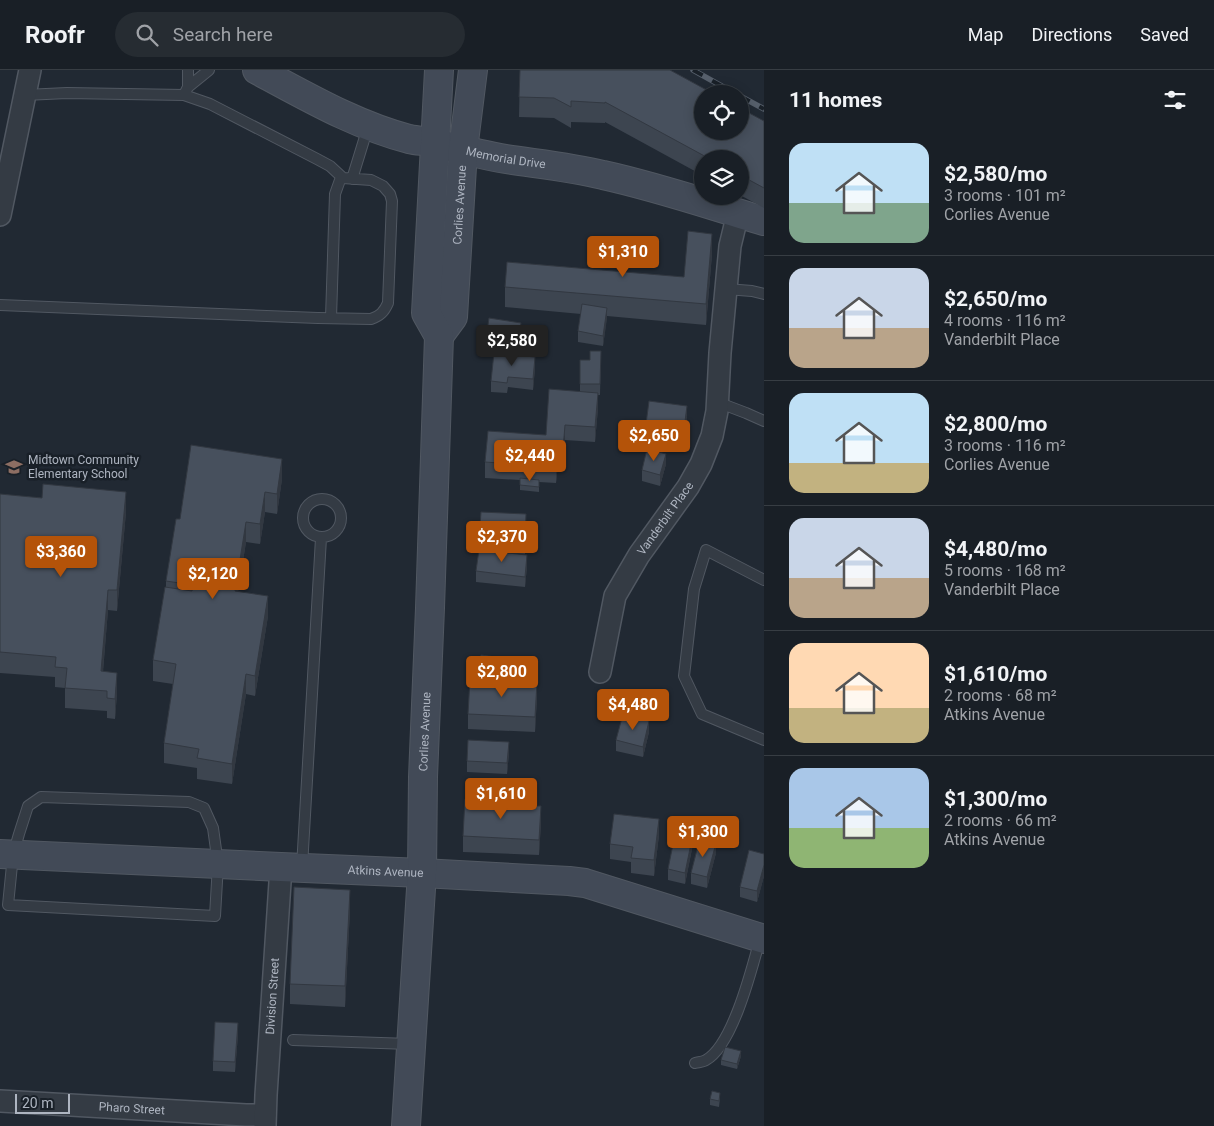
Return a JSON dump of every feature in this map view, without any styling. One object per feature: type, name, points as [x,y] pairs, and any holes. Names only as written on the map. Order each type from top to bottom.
[{"type":"main road","name":"Memorial Drive","points":[[257,70],[338,113],[369,126],[410,139],[603,175],[764,221]]},
{"type":"main road","points":[[439,70],[426,313],[439,336]]},
{"type":"main road","name":"Corlies Avenue","points":[[406,1126],[422,873],[423,777],[439,336],[453,317],[462,150],[473,70]]},
{"type":"main road","name":"Atkins Avenue","points":[[6,854],[569,881],[585,884],[762,939]]},
{"type":"street","points":[[0,216],[30,70]]},
{"type":"street","name":"Vanderbilt Place","points":[[600,672],[615,596],[639,555],[688,487],[701,464],[712,436],[717,411],[720,353],[730,246],[738,213]]},
{"type":"street","name":"Division Street","points":[[265,1120],[291,868]]},
{"type":"street","name":"Pharo Street","points":[[0,1101],[246,1115],[265,1120]]},
{"type":"lane","points":[[186,91],[188,70]]},
{"type":"lane","points":[[186,91],[209,70]]},
{"type":"lane","points":[[24,95],[186,91],[330,166],[347,178]]},
{"type":"lane","points":[[347,178],[369,126]]},
{"type":"lane","points":[[0,305],[318,318],[371,319],[379,316],[388,304],[392,201],[390,194],[383,186],[371,180],[347,178],[340,180],[335,194],[331,318]]},
{"type":"lane","points":[[726,289],[764,294]]},
{"type":"lane","points":[[717,402],[764,421]]},
{"type":"lane","points":[[291,868],[321,538]]},
{"type":"lane","points":[[764,580],[706,550],[694,589],[684,676],[702,714],[764,740]]},
{"type":"lane","points":[[41,796],[189,802],[204,808],[213,828],[218,864],[215,916],[8,906],[6,854],[28,806],[41,796]]},
{"type":"lane","points":[[695,1063],[706,1061],[715,1053],[727,1034],[742,1002],[762,939]]},
{"type":"lane","points":[[293,1040],[410,1044]]},
{"type":"building","points":[[520,70],[670,70],[698,85],[694,85],[694,140],[749,140],[749,113],[764,121],[764,188],[749,180],[749,150],[694,150],[605,102],[571,101],[571,107],[554,98],[519,97]]},
{"type":"building","points":[[688,231],[712,234],[706,304],[505,287],[507,262],[684,277]]},
{"type":"building","points":[[582,304],[607,308],[603,336],[578,331]]},
{"type":"building","points":[[489,318],[521,323],[520,328],[536,330],[534,347],[486,339]]},
{"type":"building","points":[[590,351],[601,351],[600,384],[580,384],[580,360],[590,360]]},
{"type":"building","points":[[494,353],[535,357],[533,379],[508,377],[507,383],[491,381]]},
{"type":"building","points":[[549,389],[598,393],[595,427],[565,425],[563,449],[558,449],[556,467],[485,462],[488,431],[546,435]]},
{"type":"building","points":[[649,401],[687,406],[684,429],[646,424]]},
{"type":"building","points":[[191,445],[282,459],[277,494],[265,492],[260,524],[246,522],[235,591],[268,596],[255,676],[246,674],[232,764],[197,758],[199,749],[164,743],[176,664],[153,660],[165,587],[192,591],[193,585],[166,581],[176,519],[180,519]]},
{"type":"building","points":[[647,449],[666,454],[660,475],[642,470]]},
{"type":"building","points":[[520,478],[539,480],[539,487],[520,485]]},
{"type":"building","points":[[43,484],[126,492],[117,590],[108,590],[101,671],[117,673],[115,699],[107,698],[107,691],[65,688],[67,668],[55,667],[56,657],[0,652],[0,494],[42,498]]},
{"type":"building","points":[[481,512],[526,514],[525,543],[479,541]]},
{"type":"building","points":[[479,550],[527,555],[525,577],[476,571]]},
{"type":"building","points":[[481,655],[518,660],[515,681],[478,676]]},
{"type":"building","points":[[470,679],[537,682],[535,717],[468,714]]},
{"type":"building","points":[[623,714],[649,721],[643,747],[616,740]]},
{"type":"building","points":[[468,740],[509,742],[507,763],[467,761]]},
{"type":"building","points":[[465,799],[526,802],[525,806],[541,806],[539,840],[463,836]]},
{"type":"building","points":[[614,814],[659,819],[654,860],[631,858],[633,847],[610,844]]},
{"type":"building","points":[[677,825],[694,829],[685,873],[668,869]]},
{"type":"building","points":[[700,838],[716,843],[707,877],[691,873]]},
{"type":"building","points":[[749,850],[764,854],[764,865],[757,891],[740,887]]},
{"type":"building","points":[[294,887],[350,890],[345,986],[290,984]]},
{"type":"building","points":[[215,1022],[238,1023],[235,1062],[213,1061]]},
{"type":"building","points":[[725,1047],[741,1051],[737,1064],[721,1060]]},
{"type":"building","points":[[712,1091],[720,1093],[719,1101],[710,1099]]},
{"type":"railway","points":[[693,70],[720,85]]},
{"type":"railway","points":[[749,101],[764,109]]},
{"type":"place","name":"Midtown Community Elementary School","points":[[14,467]]}]
